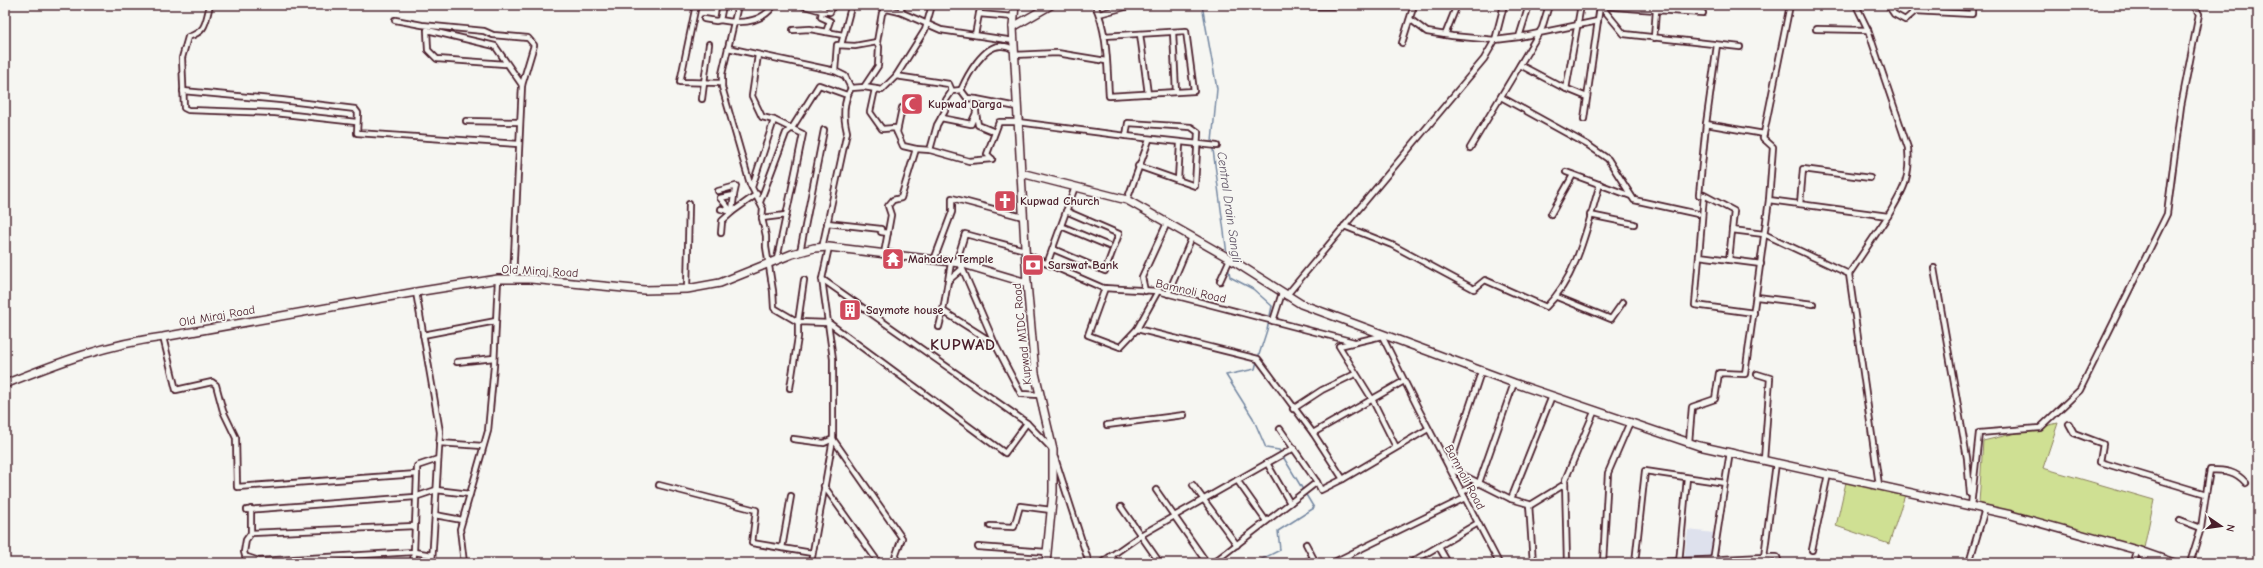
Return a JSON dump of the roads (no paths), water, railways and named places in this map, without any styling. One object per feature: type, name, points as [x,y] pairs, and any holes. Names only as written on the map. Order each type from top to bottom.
[{"type":"main road","name":"Kupwad MIDC Road","points":[[1015,5],[1013,27],[1014,52],[1027,283],[1035,373],[1053,450],[1051,510],[1046,563]]},
{"type":"main road","points":[[1013,27],[1047,6]]},
{"type":"main road","points":[[1021,173],[1127,200],[1230,259],[1284,295],[1301,304],[1382,336],[1481,372],[1689,442],[1776,463],[1984,509],[2137,550],[2174,563]]},
{"type":"main road","name":"Old Miraj Road","points":[[5,384],[71,357],[128,342],[498,279],[644,290],[687,289],[720,283],[769,264],[777,259],[800,252],[825,248],[934,260],[1027,283]]},
{"type":"street","points":[[210,5],[203,30],[199,34],[188,38],[182,58],[184,108],[188,110],[275,114],[356,122]]},
{"type":"street","points":[[696,5],[680,82],[722,83]]},
{"type":"street","points":[[720,20],[723,5]]},
{"type":"street","points":[[738,5],[722,74],[722,83],[752,186],[763,209],[762,218],[766,236],[766,247],[774,308],[798,322],[829,323],[1005,453],[1027,423]]},
{"type":"street","points":[[704,18],[734,23],[758,19],[774,5]]},
{"type":"street","points":[[800,5],[830,12],[833,5]]},
{"type":"street","points":[[824,5],[821,17],[830,21],[826,32]]},
{"type":"street","points":[[875,5],[927,22],[941,30],[1014,41]]},
{"type":"street","points":[[900,12],[903,5]]},
{"type":"street","points":[[851,88],[864,87],[882,90],[896,76],[925,30],[932,5]]},
{"type":"street","points":[[975,35],[981,5]]},
{"type":"street","points":[[1095,5],[1099,14],[1104,36],[1109,96],[1194,91],[1186,31],[1104,36]]},
{"type":"street","points":[[1099,14],[1133,5]]},
{"type":"street","points":[[1313,6],[1414,5],[1402,43]]},
{"type":"street","points":[[1445,35],[1457,5]]},
{"type":"street","points":[[1273,321],[1284,295],[1484,59],[1495,40],[1504,5]]},
{"type":"street","points":[[1519,37],[1529,5]]},
{"type":"street","points":[[1470,148],[1539,33],[1549,5]]},
{"type":"street","points":[[1566,89],[1581,5]]},
{"type":"street","points":[[1600,5],[1657,8],[1703,13]]},
{"type":"street","points":[[1584,119],[1600,5]]},
{"type":"street","points":[[1600,5],[1624,34],[1740,47]]},
{"type":"street","points":[[1689,442],[1692,407],[1715,399],[1719,373],[1744,374],[1757,297],[1769,200],[1773,147],[1763,138],[1790,5]]},
{"type":"street","points":[[1856,5],[1868,30],[1908,148],[1910,166],[1905,188],[1888,216],[1848,274],[1879,485]]},
{"type":"street","points":[[1888,5],[1894,14],[1905,20],[1922,5]]},
{"type":"street","points":[[1915,11],[1972,14],[1972,5]]},
{"type":"street","points":[[1971,506],[1979,433],[2040,428],[2080,390],[2167,214],[2181,106],[2199,14],[2194,5]]},
{"type":"street","points":[[1654,38],[1657,8]]},
{"type":"street","points":[[864,87],[878,66],[879,47],[877,42],[882,13],[887,9]]},
{"type":"street","points":[[835,71],[837,45],[840,45],[850,11]]},
{"type":"street","points":[[979,14],[1014,17]]},
{"type":"street","points":[[1410,19],[1427,32],[1495,40],[1519,37],[1598,21]]},
{"type":"street","points":[[395,20],[422,26],[484,31],[492,35],[528,38],[534,45],[522,85],[519,122],[513,279]]},
{"type":"street","points":[[793,30],[810,29],[843,35]]},
{"type":"street","points":[[1816,29],[1868,30]]},
{"type":"street","points":[[505,64],[437,59],[428,50],[426,30],[495,46],[505,64],[522,85]]},
{"type":"street","points":[[1173,32],[1176,92]]},
{"type":"street","points":[[1140,34],[1148,94]]},
{"type":"street","points":[[840,45],[855,46],[877,42]]},
{"type":"street","points":[[702,99],[709,44]]},
{"type":"street","points":[[961,90],[967,76],[988,50],[1001,45],[1014,52],[1057,53],[1106,61]]},
{"type":"street","points":[[1699,195],[1706,124],[1718,45]]},
{"type":"street","points":[[728,48],[835,71],[845,76],[851,88]]},
{"type":"street","points":[[758,54],[752,96],[762,117],[774,120],[803,134],[777,259]]},
{"type":"street","points":[[1520,65],[1566,89],[1587,97]]},
{"type":"street","points":[[896,76],[949,84],[952,91]]},
{"type":"street","points":[[760,202],[786,133],[792,128],[819,85],[847,95]]},
{"type":"street","points":[[811,563],[833,439],[833,359],[822,279],[827,223],[847,132],[843,115],[847,95],[851,88]]},
{"type":"street","points":[[875,89],[870,112],[882,129],[895,128],[903,146],[930,150],[969,161],[992,159],[987,154],[999,122],[1018,122],[1180,144],[1217,146]]},
{"type":"street","points":[[930,150],[937,125],[945,111],[946,100],[952,91],[961,90]]},
{"type":"street","points":[[961,90],[967,98],[1017,107]]},
{"type":"street","points":[[183,91],[355,109],[358,113],[356,122],[357,133],[519,144]]},
{"type":"street","points":[[1501,97],[1588,145],[1608,159],[1634,200],[1698,214]]},
{"type":"street","points":[[976,99],[978,125],[995,132]]},
{"type":"street","points":[[897,132],[902,108]]},
{"type":"street","points":[[941,118],[971,124],[976,113]]},
{"type":"street","points":[[752,186],[774,120]]},
{"type":"street","points":[[466,121],[519,122]]},
{"type":"street","points":[[1126,136],[1128,123],[1190,127],[1198,132],[1195,186],[1138,166]]},
{"type":"street","points":[[1706,124],[1764,134]]},
{"type":"street","points":[[800,252],[824,130]]},
{"type":"street","points":[[1127,200],[1138,166],[1149,140]]},
{"type":"street","points":[[1178,180],[1180,144]]},
{"type":"street","points":[[884,254],[891,215],[888,206],[892,200],[901,198],[916,149]]},
{"type":"street","points":[[1800,204],[1803,169],[1870,178]]},
{"type":"street","points":[[1566,172],[1631,196]]},
{"type":"street","points":[[1552,214],[1573,175]]},
{"type":"street","points":[[1344,226],[1392,245],[1474,289],[1485,280],[1546,307],[1557,297],[1579,254],[1600,184]]},
{"type":"street","points":[[718,191],[736,186],[732,212]]},
{"type":"street","points":[[1048,264],[1075,187]]},
{"type":"street","points":[[721,233],[722,221],[756,194]]},
{"type":"street","points":[[732,212],[720,198],[734,195]]},
{"type":"street","points":[[1729,260],[1734,211],[1704,195],[1695,305],[1754,313]]},
{"type":"street","points":[[934,260],[950,220],[952,198],[1023,217]]},
{"type":"street","points":[[1769,200],[1888,216]]},
{"type":"street","points":[[687,289],[689,204]]},
{"type":"street","points":[[721,209],[732,212]]},
{"type":"street","points":[[1053,249],[1105,271],[1119,234],[1066,211]]},
{"type":"street","points":[[762,218],[786,215]]},
{"type":"street","points":[[1590,215],[1634,224]]},
{"type":"street","points":[[827,223],[881,229],[881,232],[888,233]]},
{"type":"street","points":[[1145,291],[1142,277],[1167,223]]},
{"type":"street","points":[[1061,226],[1109,246]]},
{"type":"street","points":[[1732,230],[1764,234],[1848,274]]},
{"type":"street","name":"Bamnoli Road","points":[[957,265],[965,234],[1025,252],[1048,264],[1105,288],[1168,294],[1356,342]]},
{"type":"street","points":[[1168,294],[1192,237]]},
{"type":"street","points":[[1699,256],[1761,264]]},
{"type":"street","points":[[1220,281],[1230,259]]},
{"type":"street","points":[[939,327],[948,281],[957,265]]},
{"type":"street","points":[[948,281],[957,265]]},
{"type":"street","points":[[957,265],[1021,394],[1040,395]]},
{"type":"street","points":[[1934,268],[1967,458],[1971,506]]},
{"type":"street","points":[[464,563],[460,529],[488,431],[498,279]]},
{"type":"street","points":[[822,279],[1027,423],[1053,450],[1089,563]]},
{"type":"street","points":[[790,388],[798,337],[798,322],[804,280]]},
{"type":"street","points":[[1105,288],[1088,335],[1120,347],[1137,329],[1158,292]]},
{"type":"street","points":[[416,292],[440,432],[432,563]]},
{"type":"street","points":[[1557,297],[1611,319],[1622,302]]},
{"type":"street","points":[[1757,297],[1813,304]]},
{"type":"street","points":[[943,311],[995,344]]},
{"type":"street","points":[[423,335],[496,321]]},
{"type":"street","points":[[1137,329],[1258,359],[1293,409],[1313,433],[1343,479]]},
{"type":"street","points":[[1382,336],[1339,346],[1355,374],[1372,399],[1396,447]]},
{"type":"street","name":"Bamnoli Road","points":[[1382,336],[1428,429],[1499,563]]},
{"type":"street","points":[[163,337],[176,390],[212,382],[216,385],[223,412],[236,438],[237,487],[417,474]]},
{"type":"street","points":[[457,362],[494,358]]},
{"type":"street","points":[[1481,372],[1449,468],[1511,499],[1529,504],[1533,563]]},
{"type":"street","points":[[1293,409],[1322,390],[1355,374]]},
{"type":"street","points":[[1757,374],[1770,378],[1764,460]]},
{"type":"street","points":[[1313,433],[1404,381]]},
{"type":"street","points":[[1462,492],[1479,483],[1514,383]]},
{"type":"street","points":[[1511,499],[1552,396]]},
{"type":"street","points":[[1567,563],[1565,480],[1595,410]]},
{"type":"street","points":[[1107,425],[1184,415]]},
{"type":"street","points":[[1603,563],[1608,473],[1630,422]]},
{"type":"street","points":[[2069,424],[2074,433],[2104,444],[2100,462],[2206,494]]},
{"type":"street","points":[[1280,428],[1321,490],[1343,479],[1428,429]]},
{"type":"street","points":[[793,439],[824,443],[833,439]]},
{"type":"street","points":[[833,439],[902,538],[893,563]]},
{"type":"street","points":[[439,443],[483,446]]},
{"type":"street","points":[[1101,563],[1140,535],[1294,448]]},
{"type":"street","points":[[1713,561],[1730,452]]},
{"type":"street","points":[[414,563],[417,466],[438,459]]},
{"type":"street","points":[[1267,463],[1290,503]]},
{"type":"street","points":[[1764,557],[1776,463]]},
{"type":"street","points":[[2190,563],[2201,528],[2210,470],[2223,470],[2239,474],[2246,483]]},
{"type":"street","points":[[1634,563],[1645,471],[1725,483]]},
{"type":"street","points":[[1812,550],[1828,474]]},
{"type":"street","points":[[1679,562],[1687,478]]},
{"type":"street","points":[[1238,480],[1266,521]]},
{"type":"street","points":[[1213,563],[1317,482]]},
{"type":"street","points":[[1193,484],[1237,545]]},
{"type":"street","points":[[1529,506],[1565,484]]},
{"type":"street","points":[[658,485],[756,510],[752,543],[812,554]]},
{"type":"street","points":[[824,486],[876,559]]},
{"type":"street","points":[[247,563],[247,557],[244,552],[246,540],[251,533],[249,509],[416,497],[436,490],[470,494]]},
{"type":"street","points":[[1156,490],[1207,563]]},
{"type":"street","points":[[782,548],[791,496]]},
{"type":"street","points":[[1332,563],[1465,498]]},
{"type":"street","points":[[990,526],[1014,527],[1020,506],[1051,510]]},
{"type":"street","points":[[1121,507],[1160,563]]},
{"type":"street","points":[[1969,563],[1984,509]]},
{"type":"street","points":[[435,515],[462,520]]},
{"type":"street","points":[[2180,520],[2201,528]]},
{"type":"street","points":[[1410,563],[1478,523]]},
{"type":"street","points":[[251,533],[415,526]]},
{"type":"street","points":[[1302,563],[1315,561],[1306,544]]},
{"type":"street","points":[[978,547],[1047,552]]},
{"type":"street","points":[[1439,547],[1448,563]]},
{"type":"street","points":[[2134,563],[2137,550]]},
{"type":"street","points":[[2137,550],[2148,563]]},
{"type":"street","points":[[247,557],[259,561],[414,552],[432,555]]},
{"type":"street","points":[[1111,556],[1117,563]]},
{"type":"street","points":[[1641,563],[1776,557],[1779,563]]},
{"type":"waterway","name":"Central Drain Sangli","points":[[1202,5],[1217,89],[1212,142],[1227,254]]},
{"type":"waterway","name":"Central Drain Sangli","points":[[1228,266],[1230,277],[1253,289],[1272,306],[1267,330],[1258,358]]},
{"type":"waterway","name":"Central Drain Sangli","points":[[1254,563],[1280,550],[1278,531],[1314,508],[1279,450],[1266,448],[1253,418],[1226,375],[1255,369],[1257,361]]},
{"type":"place","name":"Kupwad Darga","points":[[912,104]]},
{"type":"place","name":"Kupwad Church","points":[[1005,201]]},
{"type":"place","name":"Mahadev Temple","points":[[893,259]]},
{"type":"place","name":"Sarswat Bank","points":[[1033,265]]},
{"type":"place","name":"Saymote house","points":[[850,310]]},
{"type":"district","name":"KUPWAD","points":[[963,344]]}]
